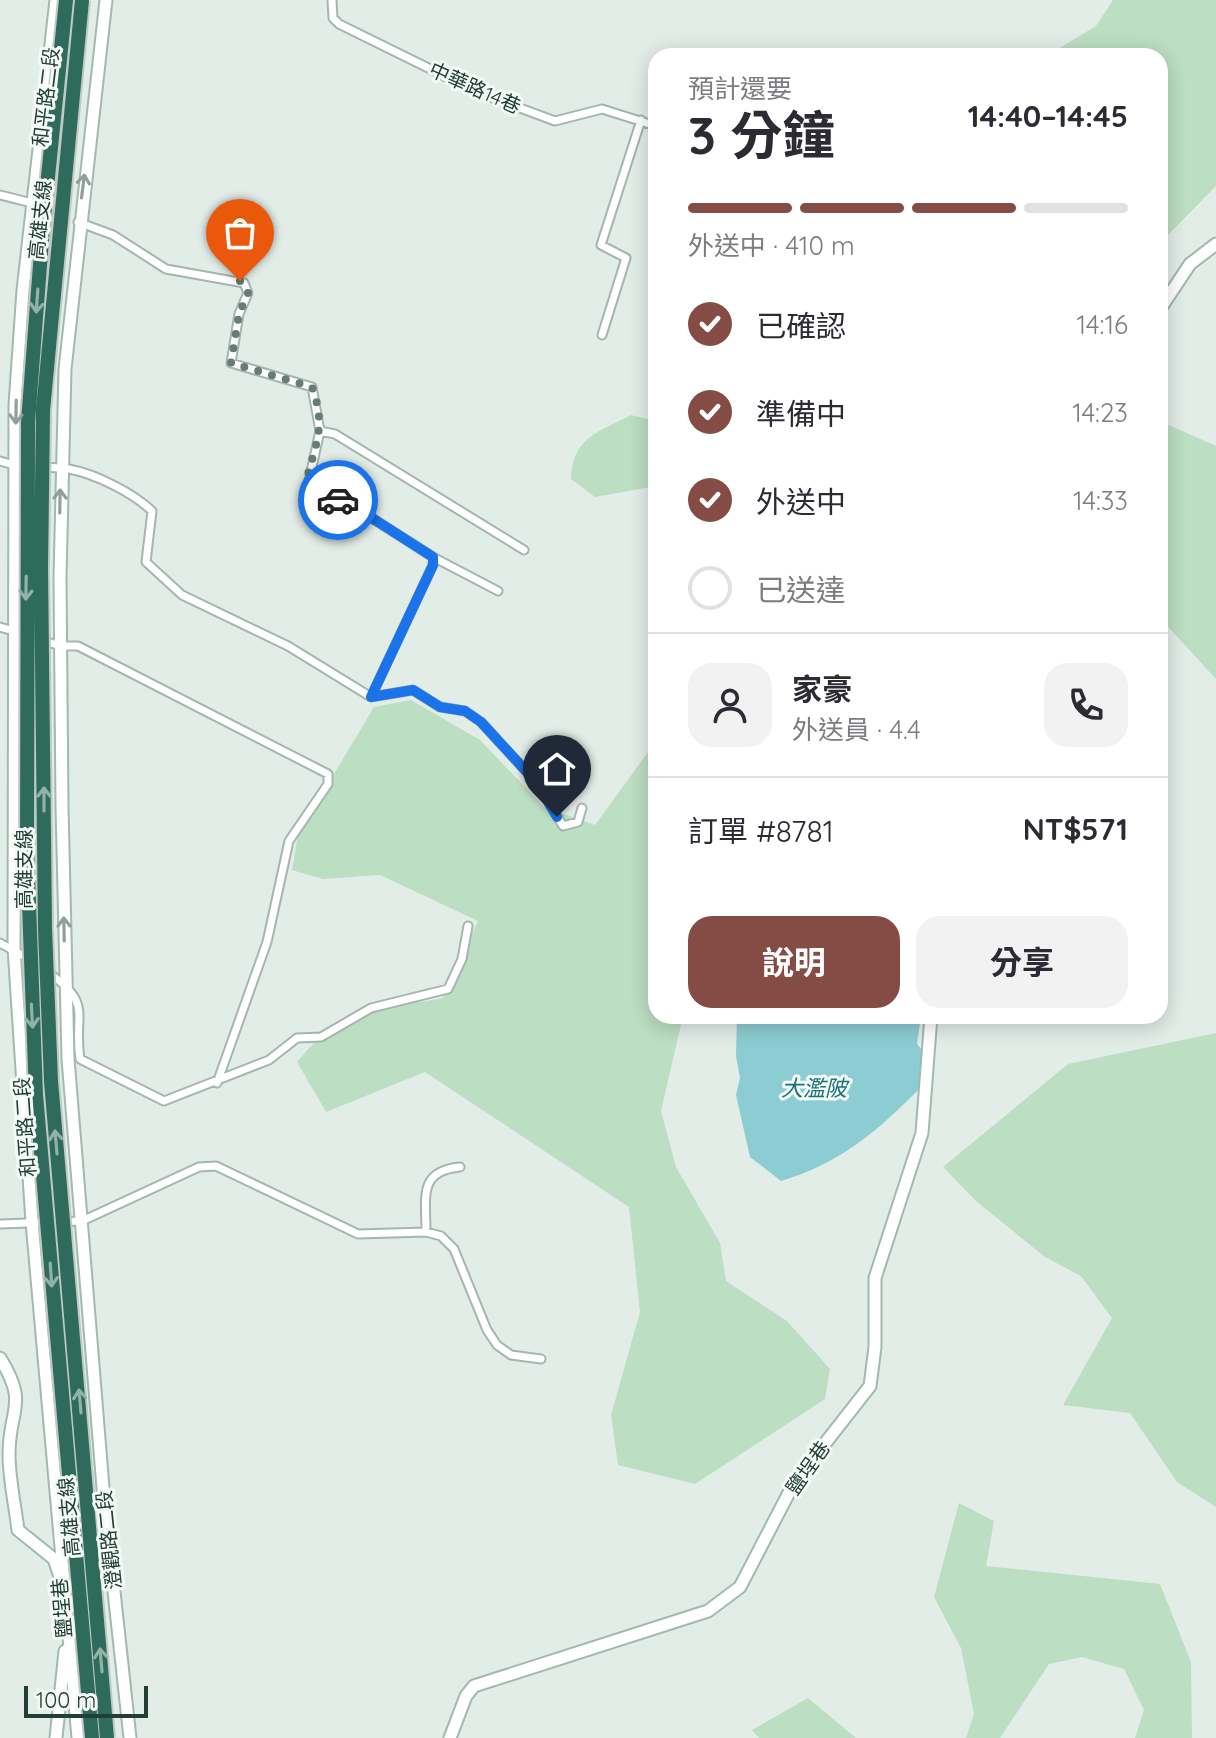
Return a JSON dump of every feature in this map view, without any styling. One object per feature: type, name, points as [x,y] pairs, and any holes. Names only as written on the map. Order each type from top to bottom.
[{"type":"highway","name":"高雄支線","points":[[66,0],[43,226],[28,422],[26,802],[36,1095],[92,1738]]},
{"type":"highway","name":"高雄支線","points":[[82,0],[43,410],[41,568],[45,929],[51,1081],[107,1738]]},
{"type":"street","name":"和平路二段","points":[[56,0],[32,203],[15,405],[16,466],[6,629],[14,948],[32,1222],[78,1738]]},
{"type":"street","points":[[82,1221],[65,984],[61,469],[65,369],[78,222],[106,0]]},
{"type":"street","name":"中華路14巷","points":[[332,0],[333,18],[339,24],[477,92],[555,121],[602,109],[648,123]]},
{"type":"street","points":[[602,335],[626,258],[601,245],[641,120]]},
{"type":"street","points":[[0,195],[32,203]]},
{"type":"street","points":[[78,222],[113,235],[166,269],[244,283],[248,293],[239,314],[231,363],[312,387],[320,431],[308,485],[364,513],[433,557],[498,591]]},
{"type":"street","points":[[1168,298],[1195,259],[1216,244]]},
{"type":"street","points":[[320,431],[335,434],[524,550]]},
{"type":"street","points":[[0,461],[16,466],[61,469],[103,482],[142,501],[152,511],[146,562],[182,595],[288,646],[371,697],[413,690],[440,707],[465,711],[509,749],[548,798],[563,826],[578,822],[582,808]]},
{"type":"street","points":[[371,697],[433,565],[433,557]]},
{"type":"street","points":[[6,629],[61,646],[78,646],[324,771],[330,780],[289,841],[267,942],[217,1083]]},
{"type":"street","points":[[0,943],[14,948],[75,994],[80,1007],[79,1053],[84,1062],[164,1101],[217,1083],[269,1060],[297,1038],[321,1037],[371,1008],[448,989],[462,959],[468,926]]},
{"type":"street","name":"鹽埕巷","points":[[450,1738],[466,1696],[474,1686],[708,1611],[740,1587],[794,1483],[870,1386],[875,1347],[875,1278],[922,1133],[930,1024]]},
{"type":"street","points":[[0,1224],[82,1221],[207,1165],[358,1234],[426,1232],[449,1242],[497,1345],[511,1355],[541,1359]]},
{"type":"street","points":[[426,1232],[426,1199],[430,1178],[441,1169],[460,1167]]},
{"type":"street","name":"澄觀路二段","points":[[82,1221],[104,1500],[130,1738]]},
{"type":"street","name":"鹽埕巷","points":[[0,1358],[15,1383],[18,1403],[9,1453],[18,1530],[54,1559],[58,1567],[65,1644],[56,1738]]},
{"type":"green space","points":[[1113,0],[1216,0],[1216,186],[1168,235],[1168,48],[1059,48],[1096,26]]},
{"type":"green space","points":[[631,415],[648,419],[648,487],[595,497],[571,479],[576,454],[598,432]]},
{"type":"green space","points":[[1168,425],[1216,446],[1216,679],[1168,627]]},
{"type":"green space","points":[[411,700],[480,740],[544,807],[595,825],[648,752],[648,1024],[681,1024],[661,1111],[676,1167],[720,1243],[726,1281],[787,1321],[830,1369],[825,1399],[695,1484],[618,1465],[611,1415],[640,1312],[629,1207],[425,1072],[326,1112],[297,1062],[330,1030],[346,1021],[380,1009],[443,998],[478,921],[380,875],[323,879],[292,870],[298,834],[374,707]]},
{"type":"green space","points":[[1216,1033],[1216,1507],[1177,1482],[1130,1413],[1063,1405],[1112,1318],[1081,1276],[1045,1257],[976,1201],[943,1167],[1068,1064]]},
{"type":"green space","points":[[959,1503],[994,1521],[986,1566],[1160,1584],[1191,1662],[1192,1738],[1135,1738],[1144,1710],[1124,1669],[1082,1657],[1049,1664],[1000,1738],[966,1738],[974,1714],[961,1648],[934,1597]]},
{"type":"green space","points":[[808,1698],[856,1738],[759,1738],[752,1730]]},
{"type":"water","name":"大濫陂","points":[[737,1024],[920,1024],[917,1044],[925,1054],[922,1086],[891,1117],[840,1155],[781,1181],[750,1157],[736,1095],[740,1078],[736,1056]]},
{"type":"way so far","points":[[240,281],[247,287],[248,293],[239,314],[231,363],[312,387],[320,431],[317,453],[306,482],[311,488],[338,500]]},
{"type":"route","points":[[338,500],[433,557],[433,565],[371,697],[380,698],[413,690],[440,707],[465,711],[509,749],[548,798],[557,817]]}]
